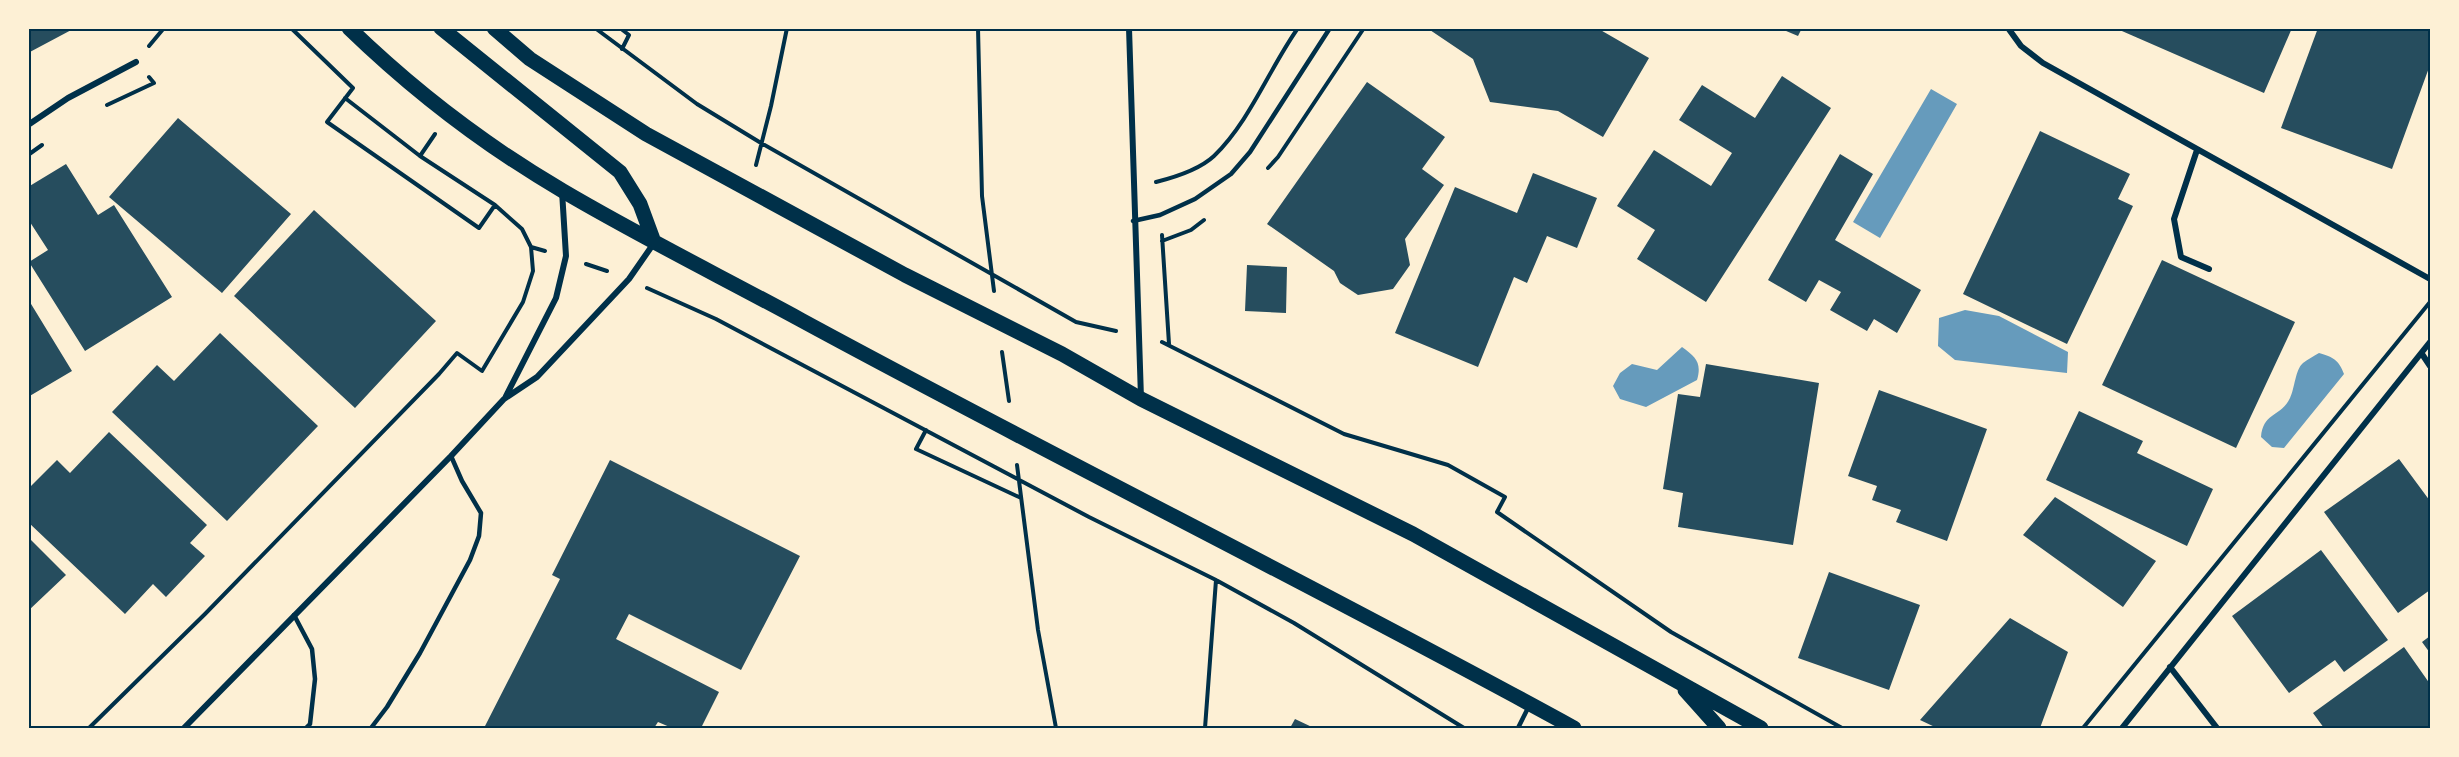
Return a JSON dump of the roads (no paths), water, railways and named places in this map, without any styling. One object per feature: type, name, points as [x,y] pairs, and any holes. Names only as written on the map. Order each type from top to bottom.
[{"type":"main road","points":[[349,28],[383,61],[467,127],[562,190],[921,385],[1093,473],[1574,729]]},
{"type":"main road","points":[[441,28],[620,171],[640,204],[654,242]]},
{"type":"main road","points":[[494,28],[547,71],[646,134],[905,275],[1062,354],[1141,399],[1423,539],[1761,729]]},
{"type":"main road","points":[[1677,681],[1719,729]]},
{"type":"street","points":[[1129,28],[1133,221],[1141,399]]},
{"type":"street","points":[[2008,28],[2021,46],[2043,63],[2430,279]]},
{"type":"street","points":[[28,125],[68,98],[136,62]]},
{"type":"street","points":[[2197,150],[2174,219],[2181,257],[2209,269]]},
{"type":"street","points":[[504,399],[556,298],[566,256],[562,190]]},
{"type":"street","points":[[184,729],[504,399],[537,377],[629,279],[654,242]]},
{"type":"street","points":[[2122,729],[2430,342]]},
{"type":"street","points":[[2422,354],[2430,366]]},
{"type":"street","points":[[2170,668],[2217,729]]},
{"type":"lane","points":[[1133,221],[1160,215],[1195,199],[1231,174],[1250,152],[1330,28]]},
{"type":"lane","points":[[371,729],[420,653],[470,560],[479,536],[481,513],[462,481],[451,456]]},
{"type":"lane","points":[[294,615],[312,649],[315,679],[310,724],[306,729]]},
{"type":"lane","points":[[1518,729],[1530,704]]},
{"type":"water","points":[[1931,89],[1957,104],[1880,238],[1853,222]]},
{"type":"water","points":[[1965,310],[1999,316],[2068,352],[2067,373],[1955,360],[1938,346],[1939,318]]},
{"type":"water","points":[[1682,347],[1697,361],[1699,369],[1697,380],[1646,407],[1620,399],[1613,386],[1620,373],[1632,364],[1657,370]]},
{"type":"water","points":[[2319,353],[2335,360],[2344,374],[2284,448],[2272,447],[2261,437],[2265,423],[2286,404],[2292,394],[2300,366]]}]
